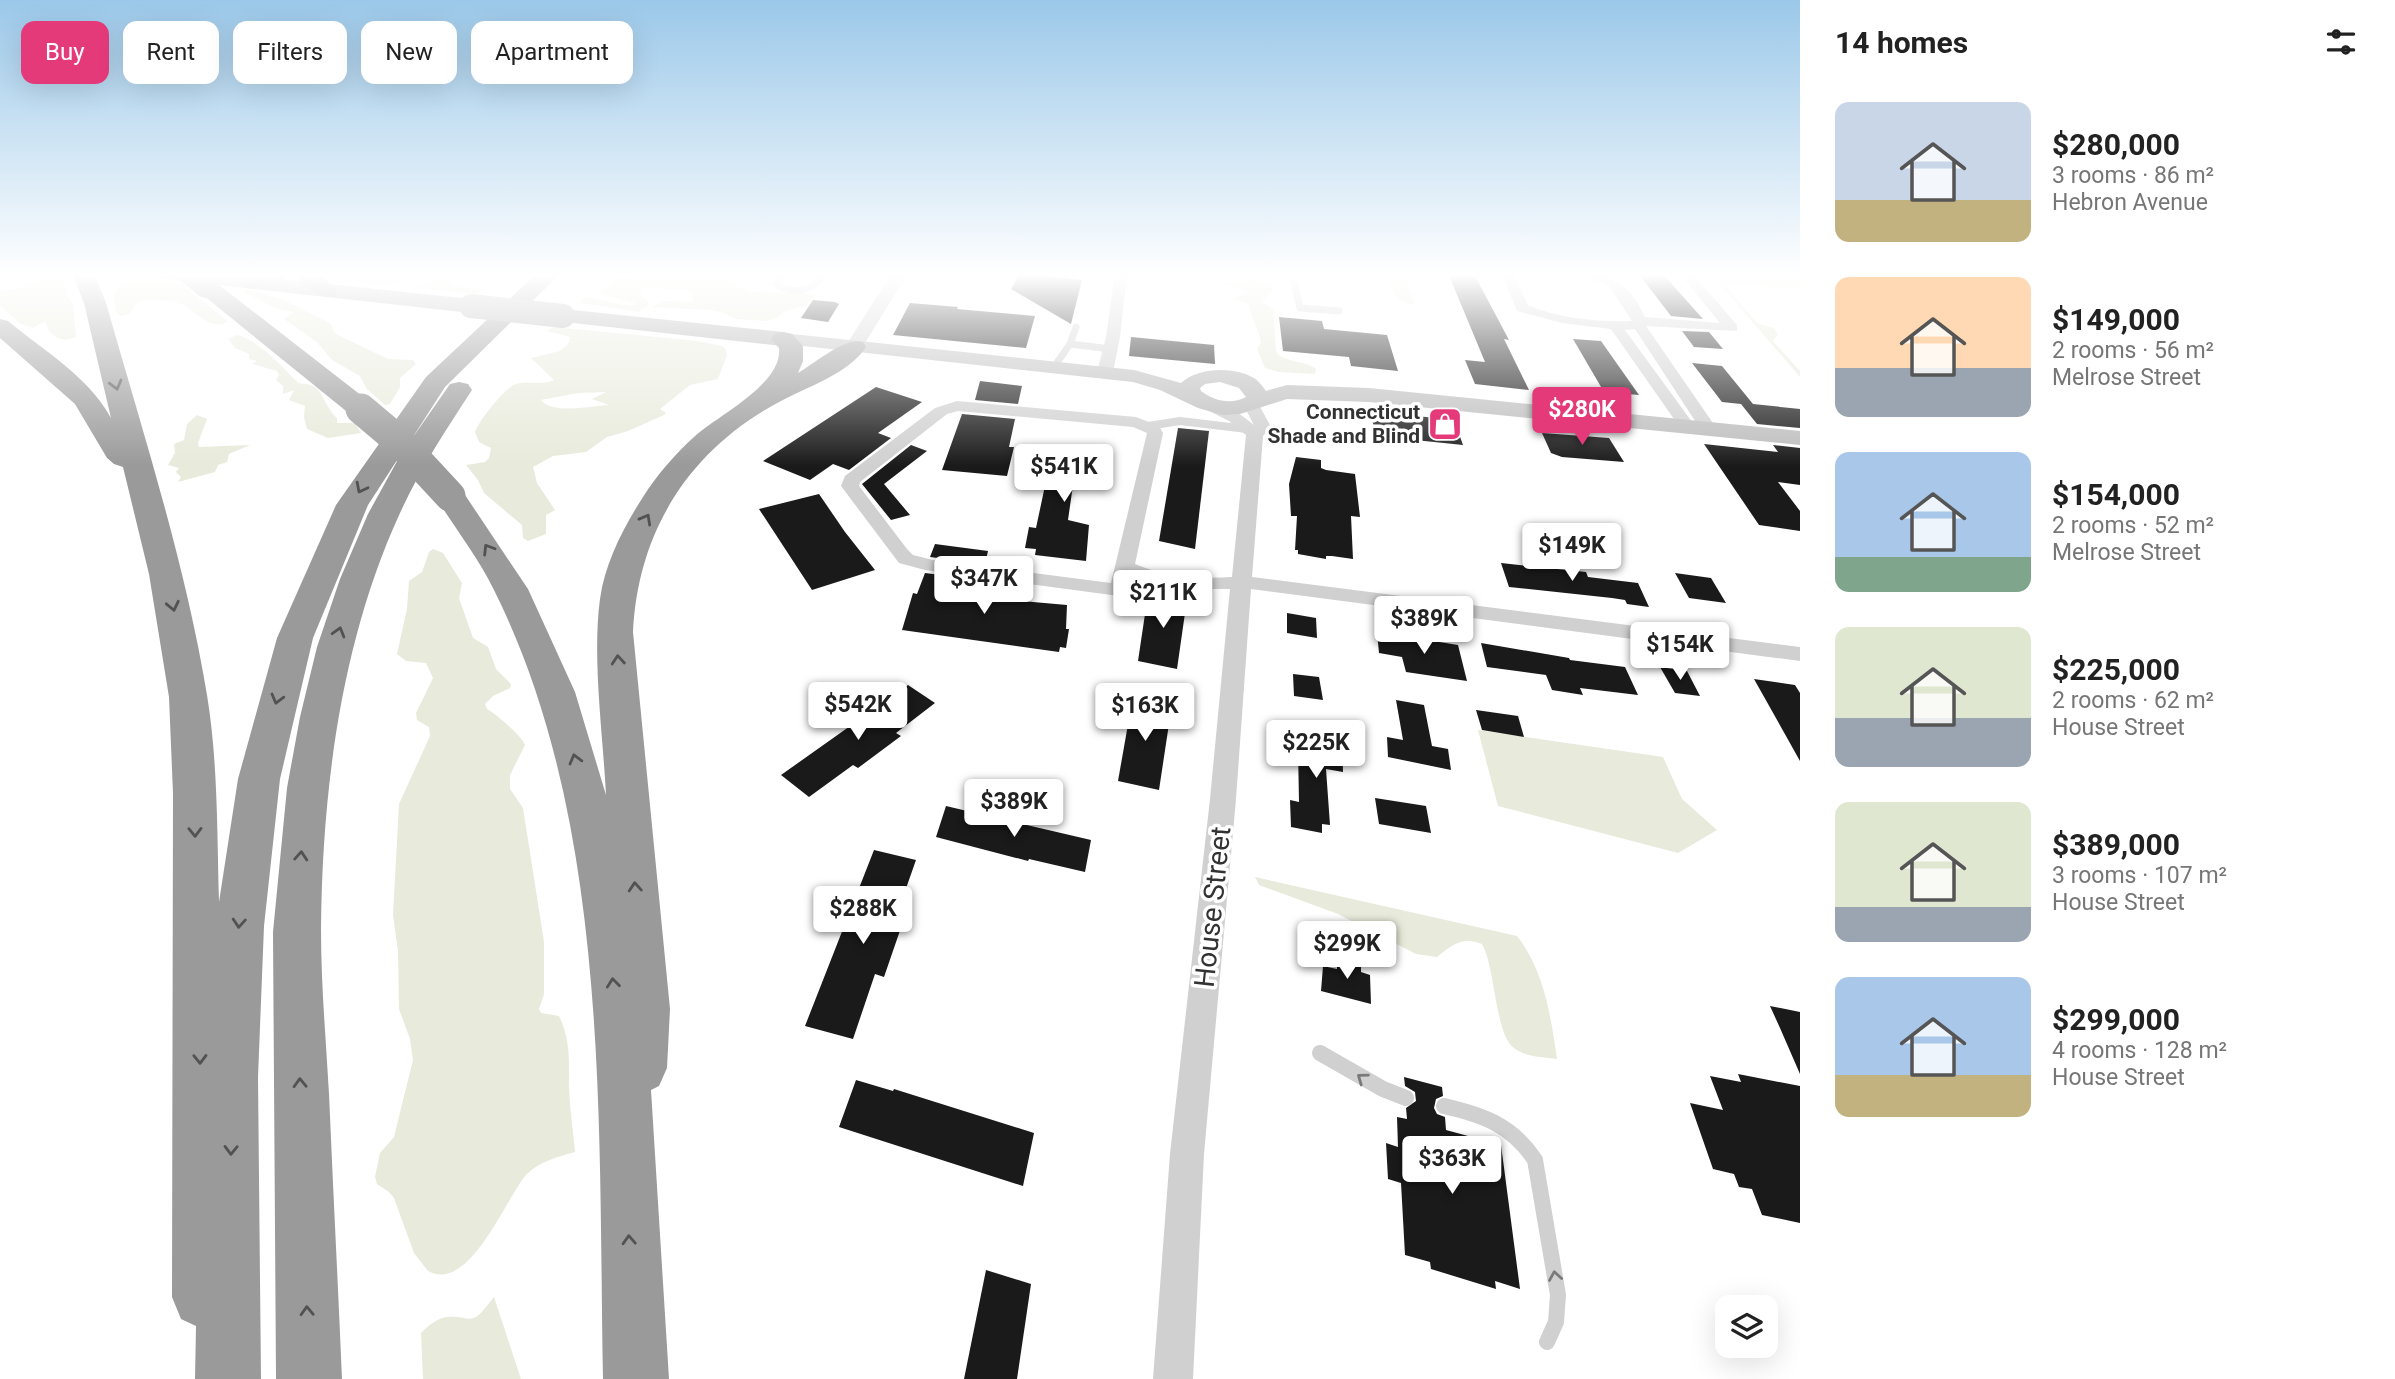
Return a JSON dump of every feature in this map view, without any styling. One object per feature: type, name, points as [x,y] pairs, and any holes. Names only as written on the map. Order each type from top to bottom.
[{"type":"highway","points":[[13,337],[83,397],[97,415],[114,449],[137,466]]},
{"type":"highway","points":[[103,337],[178,632],[192,740],[201,1134],[203,1379]]},
{"type":"highway","points":[[271,337],[405,448],[450,496],[486,545],[526,617],[558,698],[576,760],[592,834],[607,927],[624,1124],[636,1379]]},
{"type":"highway","points":[[228,1379],[235,976],[240,907],[256,788],[279,688],[322,571],[344,522],[385,448],[424,395],[477,337]]},
{"type":"highway","points":[[309,1379],[297,932],[306,795],[325,683],[337,635],[366,551],[394,492],[452,399],[504,337]]},
{"type":"highway","points":[[762,400],[791,361],[793,349],[783,340]]},
{"type":"highway","points":[[624,1124],[639,1071],[644,1009],[615,632],[618,590],[633,544],[664,489],[703,446],[762,400],[795,386],[854,347]]},
{"type":"main road","points":[[759,337],[1107,372],[1201,392],[1226,407],[1289,392],[1369,395],[1800,438]]},
{"type":"main road","points":[[1201,392],[1225,376],[1268,385],[1325,386],[1369,395]]},
{"type":"main road","points":[[1243,381],[1256,391],[1254,402]]},
{"type":"street","points":[[854,347],[860,337]]},
{"type":"street","points":[[1107,372],[1113,337]]},
{"type":"street","points":[[1625,337],[1698,428]]},
{"type":"street","points":[[1648,337],[1698,428]]},
{"type":"street","points":[[1201,392],[1251,432]]},
{"type":"street","name":"House Street","points":[[1173,1379],[1186,1166],[1220,830],[1251,432],[1263,427],[1254,402]]},
{"type":"street","points":[[957,406],[1136,422],[1148,426],[1154,433],[1119,590],[918,563],[900,553],[850,486],[857,475],[941,411],[957,406]]},
{"type":"street","points":[[1125,567],[1150,577],[1200,584],[1241,582],[1800,654]]},
{"type":"lane","points":[[1054,367],[1072,337]]},
{"type":"lane","points":[[1070,344],[1111,349]]},
{"type":"lane","points":[[1148,426],[1180,421],[1251,432]]},
{"type":"lane","points":[[1320,1053],[1349,1068],[1371,1085],[1406,1098]]},
{"type":"lane","points":[[1444,1106],[1485,1116],[1508,1127],[1525,1143],[1535,1160],[1558,1295],[1556,1322],[1548,1342]]},
{"type":"shaded area","points":[[243,337],[262,348],[298,383],[314,387],[321,394],[337,418],[337,423],[355,423],[361,433],[328,438],[307,429],[305,406],[289,400],[294,390],[283,394],[283,386],[276,380],[279,375],[277,371],[252,364],[257,361],[249,359],[249,354],[235,348],[228,339]]},
{"type":"shaded area","points":[[310,337],[343,337],[388,359],[413,360],[416,364],[400,378],[400,387],[390,404],[385,405],[367,389],[360,376],[332,360]]},
{"type":"shaded area","points":[[570,337],[660,337],[722,346],[727,355],[718,379],[690,385],[660,409],[666,413],[664,415],[607,437],[586,452],[553,456],[533,467],[537,483],[555,510],[546,515],[546,534],[528,541],[523,538],[522,525],[484,493],[466,465],[485,462],[489,458],[491,448],[479,442],[475,432],[486,413],[505,391],[516,384],[554,380],[531,358],[560,351],[568,344]],"holes":[[[606,392],[592,399],[609,405],[563,408],[547,405],[541,400],[578,393]]]},
{"type":"shaded area","points":[[1275,337],[1276,352],[1280,356],[1311,366],[1316,369],[1315,374],[1279,372],[1265,368],[1257,349],[1261,343],[1260,338]]},
{"type":"shaded area","points":[[1766,337],[1776,337],[1773,341],[1800,371],[1800,377]]},
{"type":"shaded area","points":[[197,415],[207,419],[199,447],[250,445],[229,454],[227,462],[218,465],[215,472],[178,482],[181,477],[176,472],[179,468],[168,465],[175,453],[174,444],[184,440],[187,424]]},
{"type":"shaded area","points":[[433,549],[443,553],[462,583],[459,598],[473,638],[488,647],[496,669],[511,684],[510,688],[493,696],[485,704],[525,745],[510,775],[510,789],[523,808],[544,942],[544,994],[539,1009],[541,1013],[559,1016],[567,1040],[575,1152],[549,1160],[531,1170],[472,1257],[458,1269],[443,1274],[428,1271],[414,1253],[394,1198],[377,1184],[375,1177],[380,1153],[394,1137],[413,1060],[410,1039],[399,1009],[398,951],[393,915],[399,804],[430,736],[429,727],[417,720],[416,713],[433,678],[426,663],[406,661],[397,654],[407,609],[409,581],[422,572],[429,552]]},
{"type":"shaded area","points":[[1478,730],[1663,757],[1682,799],[1717,830],[1678,853],[1498,806]]},
{"type":"shaded area","points":[[1255,877],[1517,936],[1540,979],[1549,1011],[1557,1059],[1523,1053],[1508,1041],[1499,1016],[1487,955],[1482,944],[1463,941],[1437,957],[1416,954],[1338,914],[1259,885]]},
{"type":"shaded area","points":[[494,1297],[521,1379],[423,1379],[421,1333],[441,1319],[474,1318]]},
{"type":"building","points":[[917,337],[1029,337],[1026,348]]},
{"type":"building","points":[[1131,337],[1135,337],[1214,345],[1215,364],[1129,356]]},
{"type":"building","points":[[1281,337],[1388,337],[1398,371],[1351,366],[1349,357],[1283,351]]},
{"type":"building","points":[[1475,337],[1508,337],[1509,340],[1504,339],[1529,390],[1475,384],[1465,360],[1485,362]]},
{"type":"building","points":[[1687,337],[1713,337],[1723,349],[1694,347]]},
{"type":"building","points":[[1573,339],[1601,341],[1639,395],[1604,392]]},
{"type":"building","points":[[1692,363],[1722,366],[1753,404],[1800,409],[1800,428],[1757,424],[1741,404],[1722,402]]},
{"type":"building","points":[[980,381],[1022,386],[1018,404],[975,400]]},
{"type":"building","points":[[876,387],[922,402],[878,433],[891,438],[849,470],[833,464],[810,480],[763,461]]},
{"type":"building","points":[[1370,411],[1454,420],[1463,445],[1376,436]]},
{"type":"building","points":[[962,414],[1015,419],[1009,447],[1014,447],[1007,476],[942,470]]},
{"type":"building","points":[[1178,428],[1209,431],[1195,549],[1159,541]]},
{"type":"building","points":[[1542,433],[1609,438],[1624,462],[1562,457],[1551,453]]},
{"type":"building","points":[[1704,444],[1778,452],[1773,445],[1800,448],[1800,485],[1778,482],[1800,511],[1800,531],[1759,525]]},
{"type":"building","points":[[911,445],[927,451],[884,484],[910,515],[891,520],[862,484]]},
{"type":"building","points":[[1045,450],[1102,453],[1102,481],[1099,481],[1099,487],[1073,485],[1068,520],[1089,525],[1086,561],[1035,555],[1036,549],[1025,548],[1029,527],[1036,528],[1046,481],[1039,480]]},
{"type":"building","points":[[1296,457],[1321,460],[1321,468],[1326,470],[1355,474],[1360,517],[1351,516],[1353,559],[1326,556],[1326,559],[1298,554],[1298,550],[1295,550],[1297,516],[1291,516],[1289,484]]},
{"type":"building","points":[[819,494],[875,570],[812,590],[759,509]]},
{"type":"building","points":[[935,544],[988,551],[985,564],[930,557]]},
{"type":"building","points":[[1501,563],[1586,572],[1588,577],[1638,583],[1649,607],[1627,604],[1625,600],[1612,598],[1509,587]]},
{"type":"building","points":[[925,573],[981,580],[977,597],[1067,605],[1066,629],[1069,629],[1066,648],[1060,647],[1059,652],[902,630],[913,593],[917,594]]},
{"type":"building","points":[[1675,573],[1711,578],[1726,603],[1689,598]]},
{"type":"building","points":[[1156,593],[1187,599],[1177,669],[1138,661],[1148,594],[1155,596]]},
{"type":"building","points":[[1287,613],[1316,618],[1317,638],[1287,633]]},
{"type":"building","points":[[1377,632],[1458,645],[1467,681],[1406,672],[1402,657],[1379,653]]},
{"type":"building","points":[[1481,643],[1570,660],[1625,667],[1638,695],[1580,688],[1583,695],[1552,690],[1546,675],[1487,667]]},
{"type":"building","points":[[1660,667],[1687,671],[1700,696],[1675,693]]},
{"type":"building","points":[[1293,674],[1319,677],[1323,700],[1294,696]]},
{"type":"building","points":[[1754,679],[1795,685],[1800,693],[1800,761]]},
{"type":"building","points":[[908,685],[935,703],[896,733],[901,736],[858,768],[853,765],[809,797],[781,775]]},
{"type":"building","points":[[1133,696],[1172,704],[1159,790],[1118,781]]},
{"type":"building","points":[[1396,700],[1424,705],[1432,746],[1448,749],[1451,770],[1388,757],[1387,737],[1403,740]]},
{"type":"building","points":[[1476,710],[1518,716],[1524,737],[1482,730]]},
{"type":"building","points":[[1314,730],[1342,735],[1343,772],[1326,769],[1330,825],[1322,824],[1322,833],[1291,827],[1290,800],[1299,802],[1298,748],[1305,749],[1305,736],[1314,738]]},
{"type":"building","points":[[1375,798],[1426,806],[1431,833],[1379,824]]},
{"type":"building","points":[[946,806],[1091,840],[1085,872],[1029,859],[1028,861],[936,837]]},
{"type":"building","points":[[874,850],[916,860],[897,914],[905,916],[884,977],[875,974],[853,1039],[805,1026]]},
{"type":"building","points":[[1337,958],[1361,964],[1361,972],[1370,975],[1371,1004],[1321,991],[1323,966],[1337,969]]},
{"type":"building","points":[[1770,1006],[1800,1012],[1800,1074],[1780,1028]]},
{"type":"building","points":[[1738,1074],[1800,1086],[1800,1223],[1762,1215],[1752,1189],[1739,1187],[1734,1174],[1713,1169],[1690,1103],[1723,1110],[1710,1076],[1741,1082]]},
{"type":"building","points":[[1404,1077],[1442,1087],[1443,1096],[1436,1099],[1434,1108],[1437,1114],[1445,1117],[1446,1130],[1501,1145],[1520,1289],[1495,1281],[1496,1289],[1431,1269],[1430,1262],[1405,1255],[1401,1183],[1388,1179],[1386,1143],[1398,1147],[1397,1117],[1407,1119],[1406,1108],[1416,1101],[1415,1092],[1405,1086]]},
{"type":"building","points":[[856,1080],[893,1091],[894,1089],[1034,1133],[1023,1186],[839,1127]]},
{"type":"building","points":[[986,1270],[1031,1284],[1017,1379],[964,1379]]},
{"type":"place","name":"Connecticut Shade and Blind","points":[[1445,424]]}]
